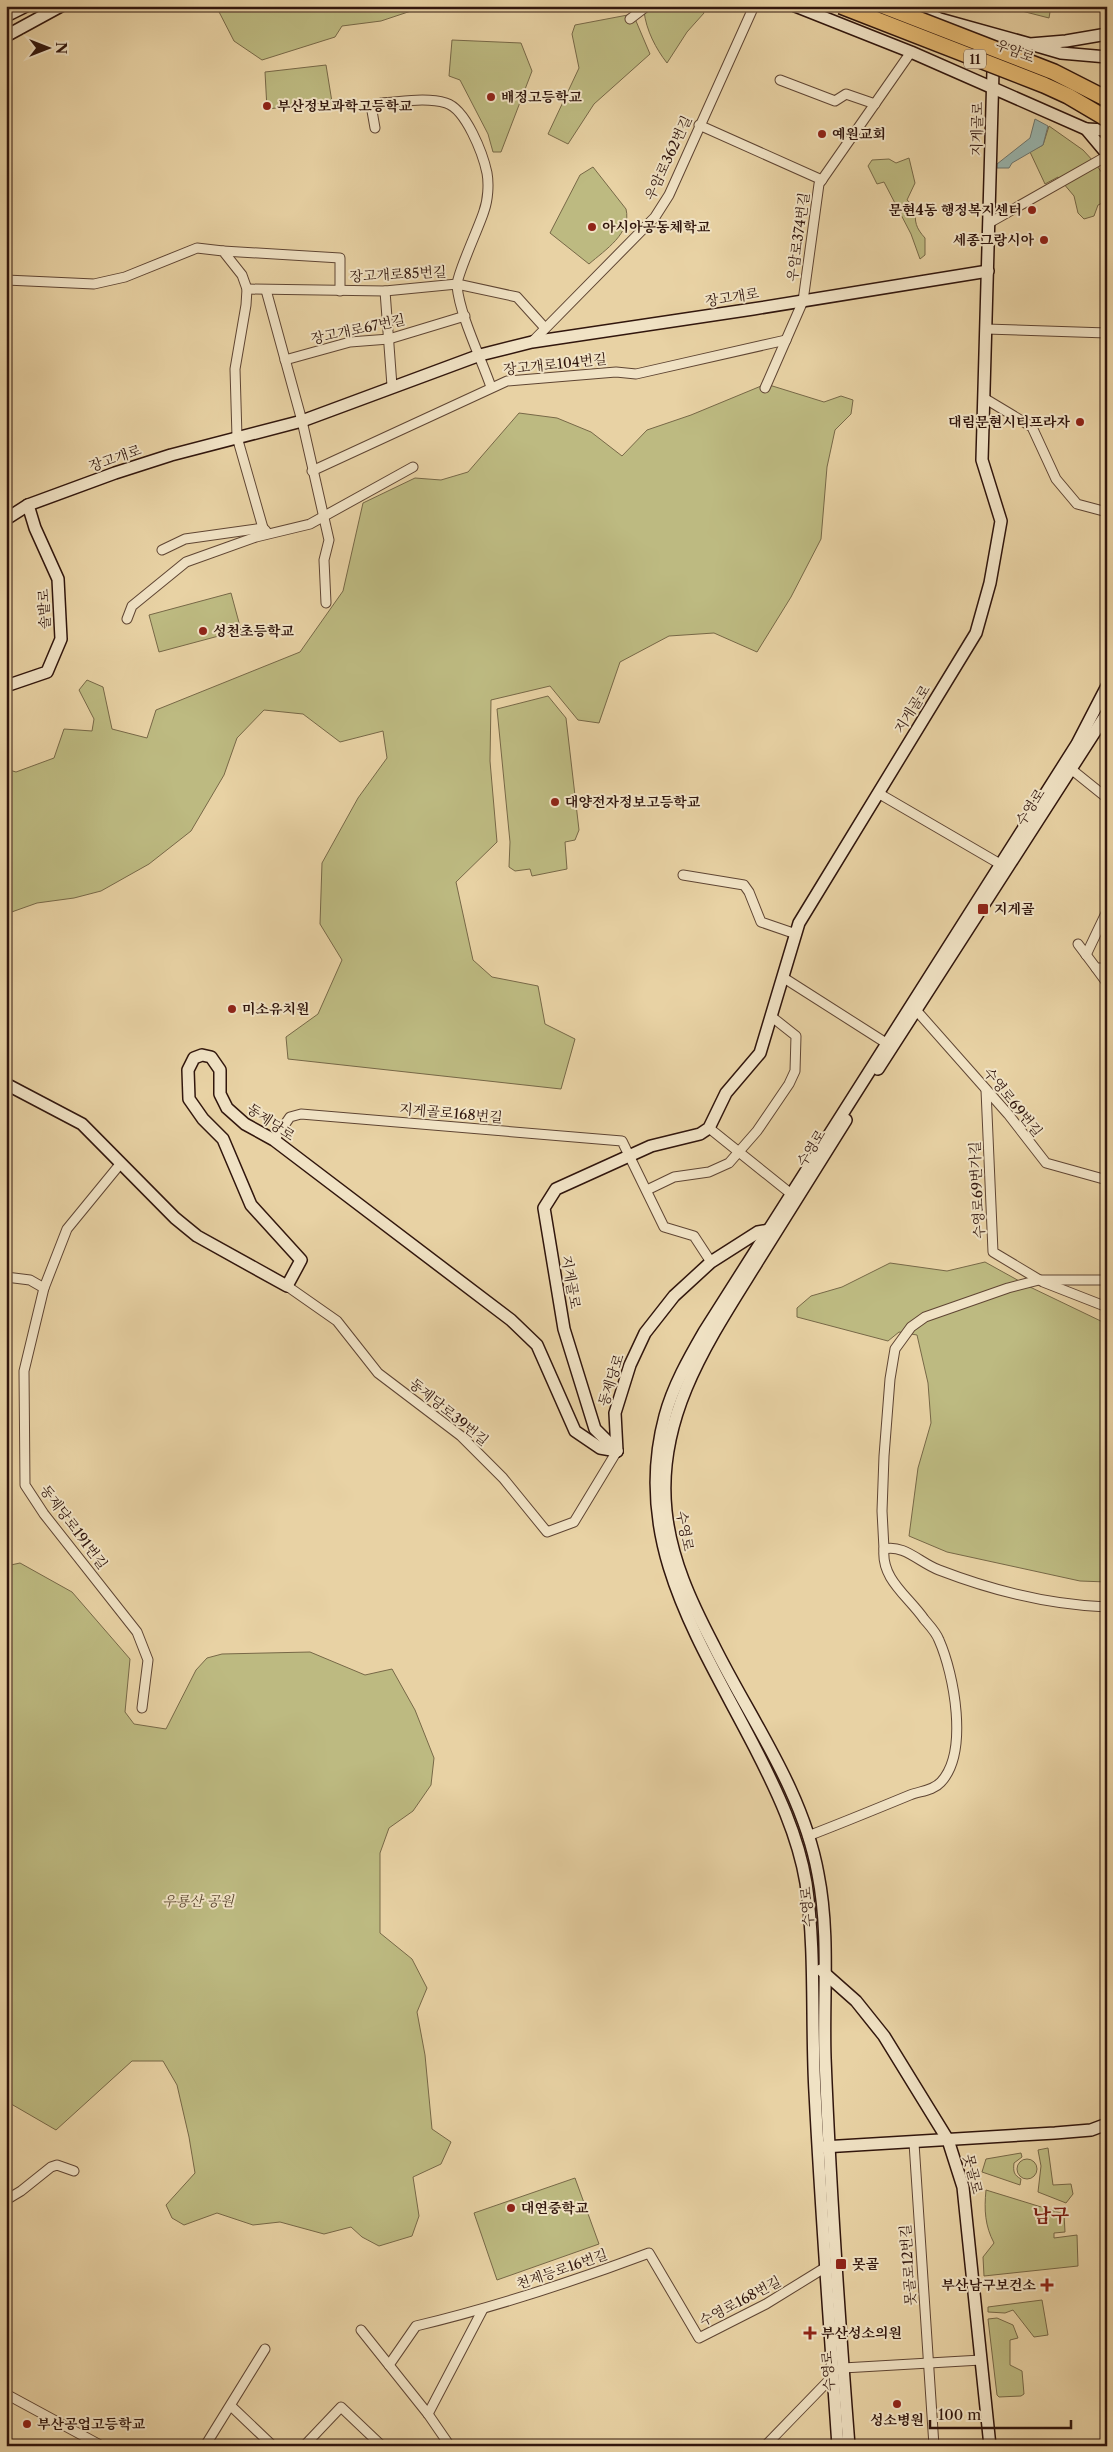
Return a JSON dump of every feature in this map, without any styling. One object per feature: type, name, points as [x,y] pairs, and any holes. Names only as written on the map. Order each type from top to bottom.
[{"type":"highway","name":"11","points":[[841,6],[1044,85],[1068,96],[1107,119]]},
{"type":"highway","name":"11","points":[[884,6],[1054,72],[1104,100]]},
{"type":"street","points":[[6,16],[25,6]]},
{"type":"street","points":[[6,36],[62,6]]},
{"type":"street","points":[[630,19],[648,6]]},
{"type":"street","name":"우암로362번길","points":[[532,342],[655,217],[668,195],[754,6]]},
{"type":"street","points":[[795,6],[911,52],[1086,129],[1107,130]]},
{"type":"street","name":"우암로","points":[[862,6],[1104,100]]},
{"type":"street","name":"우암로","points":[[909,6],[940,19],[994,36],[1030,44],[1066,41],[1107,34]]},
{"type":"street","name":"지게골로","points":[[617,1451],[595,1429],[564,1329],[544,1208],[556,1189],[651,1146],[700,1134],[709,1128],[726,1093],[760,1053],[799,923],[976,633],[990,584],[1001,521],[982,460],[994,36]]},
{"type":"street","points":[[1030,44],[1061,53],[1107,57]]},
{"type":"street","name":"우암로374번길","points":[[803,301],[819,184],[911,52]]},
{"type":"street","points":[[780,80],[836,102],[846,94],[875,104]]},
{"type":"street","name":"장고개로85번길","points":[[375,128],[372,111],[381,103],[432,101],[446,103],[456,108],[463,116],[481,153],[487,174],[485,209],[457,284],[465,316]]},
{"type":"street","points":[[699,125],[822,180]]},
{"type":"street","points":[[989,223],[1055,187],[1107,155],[1086,129]]},
{"type":"street","points":[[6,280],[94,284],[125,277],[197,248],[223,251],[242,275],[247,289],[246,305],[234,369],[237,437],[263,528],[271,534]]},
{"type":"street","name":"장고개로85번길","points":[[223,251],[340,258],[340,291]]},
{"type":"street","name":"장고개로","points":[[6,519],[28,505],[115,473],[237,437],[302,421],[392,386],[480,355],[532,342],[988,271]]},
{"type":"street","name":"장고개로85번길","points":[[247,289],[386,291],[457,284],[517,296],[545,328]]},
{"type":"street","points":[[266,290],[302,421],[329,540],[324,560],[326,603]]},
{"type":"street","points":[[386,291],[392,386]]},
{"type":"street","points":[[765,388],[803,301]]},
{"type":"street","points":[[465,316],[491,387]]},
{"type":"street","name":"장고개로67번길","points":[[285,360],[350,342],[389,339],[465,316]]},
{"type":"street","points":[[986,329],[1107,333]]},
{"type":"street","name":"장고개로104번길","points":[[312,471],[507,380],[616,372],[636,374],[786,340]]},
{"type":"street","points":[[984,398],[1032,427],[1056,479],[1077,504],[1107,512]]},
{"type":"street","points":[[127,619],[132,606],[186,562],[271,534],[310,524],[414,467]]},
{"type":"street","name":"솔밭로","points":[[6,686],[47,672],[61,639],[58,579],[35,528],[28,505]]},
{"type":"street","points":[[162,550],[185,539],[263,528]]},
{"type":"street","name":"수영로","points":[[838,2446],[826,2267],[824,2147],[825,1946],[820,1888],[808,1836],[777,1761],[736,1690],[686,1587],[669,1534],[665,1504],[668,1442],[688,1382],[700,1356],[772,1231],[790,1193],[1077,744],[1107,686]]},
{"type":"street","name":"수영로","points":[[849,2446],[824,2147],[813,2043],[812,1956],[806,1882],[796,1841],[768,1773],[710,1661],[669,1572],[662,1545],[656,1503],[656,1465],[660,1439],[672,1397],[704,1332],[916,1010],[1107,713]]},
{"type":"street","points":[[1072,769],[1107,798]]},
{"type":"street","points":[[878,792],[1000,864]]},
{"type":"street","points":[[683,875],[744,885],[749,892],[761,922],[796,934]]},
{"type":"street","points":[[1086,955],[1107,912]]},
{"type":"street","points":[[1078,944],[1107,983]]},
{"type":"street","points":[[1096,968],[1107,968]]},
{"type":"street","points":[[784,978],[886,1043]]},
{"type":"street","name":"수영로69번길","points":[[916,1010],[986,1090],[1046,1163],[1107,1180]]},
{"type":"street","points":[[647,1190],[674,1177],[710,1172],[729,1163],[757,1131],[795,1071],[796,1036],[772,1017]]},
{"type":"street","name":"동제당로","points":[[287,1286],[301,1260],[251,1205],[223,1139],[203,1119],[189,1099],[188,1070],[194,1058],[202,1055],[211,1057],[220,1070],[220,1094],[227,1108],[245,1124],[274,1140],[511,1320],[537,1345],[575,1431],[600,1448],[617,1451],[615,1413],[630,1365],[645,1333],[674,1296],[711,1262],[758,1232],[772,1231]]},
{"type":"street","points":[[6,1084],[82,1124],[175,1218],[197,1236],[287,1286]]},
{"type":"street","name":"수영로69번가길","points":[[986,1090],[993,1252],[1039,1280],[1107,1307]]},
{"type":"street","name":"지게골로168번길","points":[[274,1140],[290,1117],[301,1114],[622,1141],[629,1156]]},
{"type":"street","points":[[709,1128],[790,1193]]},
{"type":"street","points":[[629,1156],[664,1227],[694,1236],[711,1262]]},
{"type":"street","name":"동제당로191번길","points":[[121,1164],[67,1229],[44,1288],[24,1372],[25,1485],[44,1514],[137,1632],[148,1660],[142,1708]]},
{"type":"street","points":[[6,1277],[30,1280],[44,1288]]},
{"type":"street","points":[[808,1836],[913,1794],[932,1789],[949,1772],[953,1755],[956,1737],[955,1702],[949,1668],[938,1638],[893,1582],[885,1569],[882,1511],[884,1456],[890,1379],[895,1349],[911,1327],[925,1317],[1008,1288],[1039,1280],[1107,1280]]},
{"type":"street","name":"동제당로39번길","points":[[287,1286],[337,1321],[378,1373],[461,1436],[503,1478],[547,1532],[574,1522],[617,1451]]},
{"type":"street","points":[[884,1549],[898,1547],[937,1570],[982,1585],[1055,1602],[1107,1607]]},
{"type":"street","name":"못골로","points":[[812,1956],[824,1974],[856,2001],[884,2036],[948,2140],[963,2187],[990,2446]]},
{"type":"street","points":[[824,2147],[914,2143],[1092,2130],[1107,2124]]},
{"type":"street","name":"못골로12번길","points":[[914,2143],[934,2446]]},
{"type":"street","points":[[6,2200],[21,2191],[51,2167],[57,2166],[74,2171]]},
{"type":"street","name":"수영로168번길","points":[[648,2253],[699,2338],[766,2304],[826,2267]]},
{"type":"street","name":"천제등로16번길","points":[[389,2365],[416,2326],[483,2309],[567,2283],[648,2253]]},
{"type":"street","points":[[428,2414],[483,2309]]},
{"type":"street","points":[[361,2330],[428,2414],[450,2446]]},
{"type":"street","points":[[206,2446],[265,2350]]},
{"type":"street","points":[[843,2368],[981,2360]]},
{"type":"street","points":[[765,2446],[834,2376]]},
{"type":"street","points":[[6,2394],[102,2446]]},
{"type":"street","points":[[231,2406],[273,2446]]},
{"type":"street","points":[[304,2446],[341,2407],[382,2446]]},
{"type":"green space","points":[[216,6],[439,6],[423,7],[381,21],[342,26],[335,37],[262,60],[234,41]]},
{"type":"green space","points":[[484,6],[635,6],[629,10]]},
{"type":"green space","points":[[653,6],[701,6],[704,13],[687,32],[667,63],[652,39],[645,18],[644,11]]},
{"type":"green space","points":[[1002,6],[1051,6],[1049,18]]},
{"type":"green space","points":[[633,14],[650,54],[594,104],[568,144],[548,134],[579,68],[572,34],[575,25]]},
{"type":"green space","points":[[452,40],[521,43],[532,71],[501,152],[493,152],[488,134],[460,80],[449,76]]},
{"type":"green space","points":[[326,65],[332,102],[267,109],[265,72]]},
{"type":"green space","points":[[1049,126],[1083,150],[1107,180],[1107,201],[1098,205],[1094,216],[1084,219],[1078,213],[1074,196],[1058,177],[1045,184],[1030,152],[1043,145]]},
{"type":"green space","points":[[909,158],[915,183],[907,200],[916,208],[916,225],[925,238],[925,255],[920,259],[911,234],[884,182],[877,184],[868,166],[872,160],[889,159],[896,163]]},
{"type":"green space","points":[[593,167],[626,209],[627,218],[625,226],[616,240],[589,264],[550,233],[580,175]]},
{"type":"green space","points":[[766,384],[824,402],[841,396],[853,400],[851,414],[835,430],[827,467],[821,539],[791,597],[757,652],[714,633],[669,636],[620,662],[599,723],[578,720],[550,686],[491,700],[490,761],[497,842],[456,882],[473,960],[492,977],[538,986],[545,1024],[575,1039],[561,1089],[288,1059],[286,1037],[318,1014],[342,960],[320,924],[322,863],[358,798],[387,758],[383,731],[340,742],[303,714],[264,710],[237,738],[224,775],[191,831],[149,864],[101,891],[74,898],[37,903],[6,914],[6,769],[16,772],[54,758],[64,729],[92,731],[94,719],[79,690],[87,680],[103,687],[112,729],[147,738],[156,710],[300,652],[343,591],[363,503],[415,478],[441,480],[468,472],[519,413],[557,418],[591,432],[622,456],[647,430],[691,415]]},
{"type":"green space","points":[[231,593],[241,630],[159,652],[149,615]]},
{"type":"green space","points":[[548,696],[566,718],[579,830],[575,840],[565,842],[567,869],[532,876],[530,869],[515,871],[509,867],[510,842],[497,709]]},
{"type":"green space","points":[[985,1262],[1030,1287],[1107,1324],[1107,1582],[1080,1581],[947,1552],[909,1536],[918,1468],[931,1423],[928,1383],[917,1335],[899,1332],[888,1341],[797,1317],[797,1308],[811,1296],[842,1287],[890,1263],[947,1271]]},
{"type":"green space","name":"우룡산 공원","points":[[20,1563],[72,1592],[130,1659],[125,1712],[134,1724],[166,1729],[196,1670],[207,1658],[222,1654],[310,1652],[365,1675],[392,1669],[415,1710],[434,1758],[431,1785],[413,1811],[389,1828],[380,1853],[380,1933],[412,1959],[427,1988],[417,2012],[425,2055],[432,2129],[451,2142],[441,2164],[413,2177],[419,2216],[412,2236],[379,2246],[362,2237],[351,2227],[324,2234],[280,2222],[253,2225],[217,2213],[184,2225],[172,2218],[166,2205],[195,2173],[177,2085],[163,2061],[132,2061],[56,2130],[6,2101],[6,1566]]},
{"type":"green space","points":[[1048,2148],[1053,2185],[1071,2184],[1073,2194],[1066,2203],[1038,2192],[1041,2166],[1038,2150]]},
{"type":"green space","points":[[1021,2153],[1022,2157],[1014,2163],[1015,2175],[1021,2179],[1020,2185],[982,2172],[986,2159]]},
{"type":"green space","points":[[1027,2159],[1034,2162],[1037,2169],[1034,2176],[1027,2179],[1020,2176],[1017,2169],[1020,2162]]},
{"type":"green space","points":[[575,2178],[599,2244],[497,2280],[474,2213]]},
{"type":"green space","points":[[986,2190],[1064,2214],[1065,2232],[1054,2233],[1054,2238],[1077,2235],[1078,2266],[984,2276],[983,2257],[994,2243],[986,2218]]},
{"type":"green space","points":[[1042,2300],[1048,2335],[1034,2337],[1013,2310],[1005,2313],[988,2312],[988,2307]]},
{"type":"green space","points":[[997,2318],[1013,2325],[1018,2338],[1010,2340],[1010,2365],[1022,2371],[1024,2394],[1021,2396],[999,2397],[997,2395],[988,2319]]},
{"type":"water","points":[[1035,119],[1048,126],[1043,145],[1012,163],[1009,168],[997,168],[997,164],[1030,138]]},
{"type":"place","name":"배정고등학교","points":[[491,97]]},
{"type":"place","name":"부산정보과학고등학교","points":[[267,106]]},
{"type":"place","name":"예원교회","points":[[822,134]]},
{"type":"place","name":"문현4동 행정복지센터","points":[[1032,210]]},
{"type":"place","name":"아시아공동체학교","points":[[592,227]]},
{"type":"place","name":"세종그랑시아","points":[[1044,240]]},
{"type":"place","name":"대림문현시티프라자","points":[[1080,422]]},
{"type":"place","name":"성천초등학교","points":[[203,631]]},
{"type":"place","name":"대양전자정보고등학교","points":[[555,802]]},
{"type":"place","name":"지게골","points":[[983,909]]},
{"type":"place","name":"미소유치원","points":[[232,1009]]},
{"type":"place","name":"대연중학교","points":[[511,2208]]},
{"type":"place","name":"못골","points":[[841,2264]]},
{"type":"place","name":"부산남구보건소","points":[[1047,2285]]},
{"type":"place","name":"부산성소의원","points":[[810,2333]]},
{"type":"place","name":"성소병원","points":[[897,2404]]},
{"type":"place","name":"부산공업고등학교","points":[[27,2424]]},
{"type":"district","name":"남구","points":[[1051,2215]]}]
